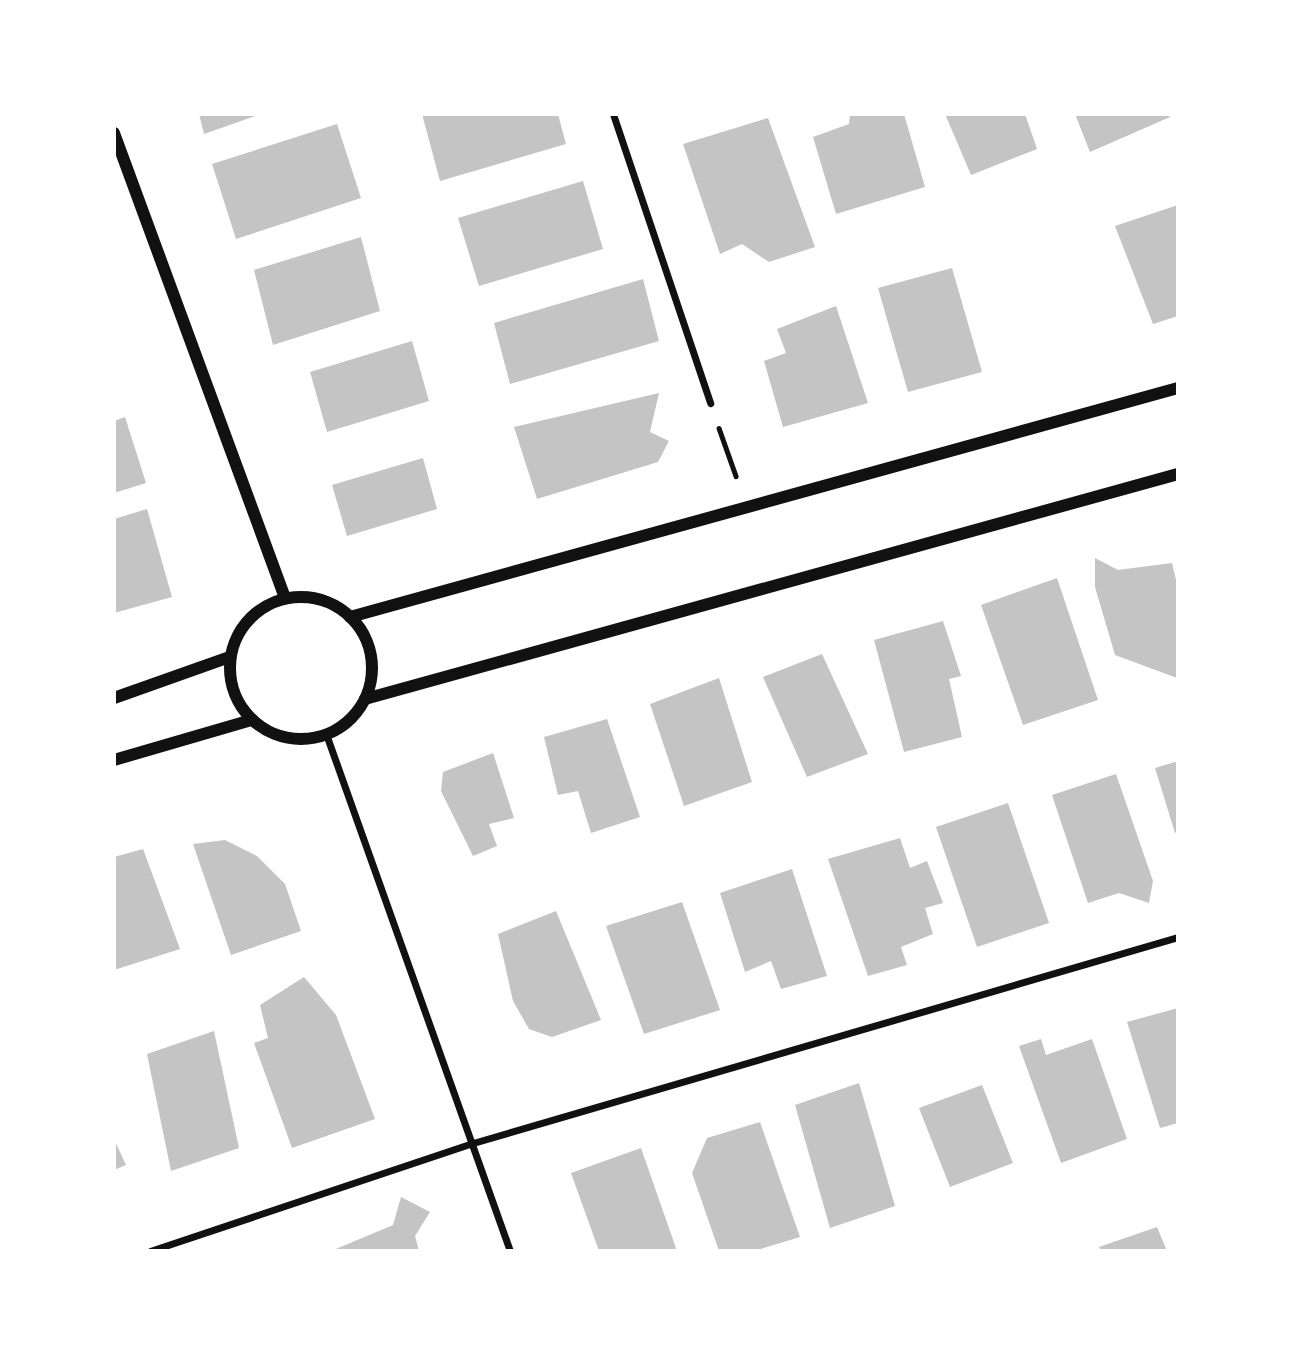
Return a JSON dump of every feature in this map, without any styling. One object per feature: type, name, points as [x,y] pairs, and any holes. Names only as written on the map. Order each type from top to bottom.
[{"type":"street","points":[[613,114],[709,403]]},
{"type":"street","points":[[114,133],[285,598]]},
{"type":"street","points":[[350,617],[1178,388]]},
{"type":"street","points":[[365,699],[1178,474]]},
{"type":"street","points":[[309,597],[331,604],[350,617],[364,635],[370,656],[371,678],[365,699],[348,720],[326,734],[307,738],[288,737],[269,731],[252,720],[238,702],[231,680],[230,657],[237,637],[249,618],[265,606],[285,598],[309,597]]},
{"type":"street","points":[[114,698],[230,657]]},
{"type":"street","points":[[114,760],[252,720]]},
{"type":"street","points":[[326,734],[510,1251]]},
{"type":"street","points":[[150,1251],[472,1143],[1178,937]]},
{"type":"path","points":[[709,403],[736,476]]},
{"type":"building","points":[[199,114],[261,114],[204,134]]},
{"type":"building","points":[[422,114],[558,114],[566,144],[440,181]]},
{"type":"building","points":[[850,114],[904,114],[925,187],[836,214],[813,137],[849,124]]},
{"type":"building","points":[[945,114],[1025,114],[1037,149],[971,175]]},
{"type":"building","points":[[1075,114],[1168,114],[1170,117],[1090,152]]},
{"type":"building","points":[[768,118],[815,247],[769,262],[742,244],[720,254],[683,144]]},
{"type":"building","points":[[337,124],[361,198],[236,239],[212,164]]},
{"type":"building","points":[[583,181],[603,249],[479,286],[458,218]]},
{"type":"building","points":[[1178,205],[1178,316],[1153,324],[1115,226]]},
{"type":"building","points":[[361,237],[380,311],[273,345],[254,270]]},
{"type":"building","points":[[952,268],[982,372],[908,392],[878,288]]},
{"type":"building","points":[[643,279],[659,341],[510,384],[494,323]]},
{"type":"building","points":[[836,306],[868,403],[783,427],[764,361],[786,353],[777,329]]},
{"type":"building","points":[[412,341],[429,401],[327,432],[310,372]]},
{"type":"building","points":[[659,393],[650,432],[669,441],[658,462],[537,499],[514,427]]},
{"type":"building","points":[[125,417],[146,483],[114,493],[114,421]]},
{"type":"building","points":[[423,458],[437,509],[347,536],[332,485]]},
{"type":"building","points":[[147,509],[172,597],[114,613],[114,519]]},
{"type":"building","points":[[1095,558],[1118,570],[1172,563],[1178,588],[1177,678],[1115,655],[1095,587]]},
{"type":"building","points":[[1057,578],[1098,700],[1023,725],[981,605]]},
{"type":"building","points":[[943,621],[961,676],[949,679],[962,737],[904,752],[874,640]]},
{"type":"building","points":[[822,654],[868,754],[807,777],[763,677]]},
{"type":"building","points":[[719,678],[752,782],[684,806],[650,704]]},
{"type":"building","points":[[607,719],[640,817],[591,833],[578,791],[558,795],[544,737]]},
{"type":"building","points":[[493,753],[514,818],[489,824],[497,846],[473,856],[441,791],[443,772]]},
{"type":"building","points":[[1178,761],[1178,831],[1175,833],[1155,768]]},
{"type":"building","points":[[1116,774],[1153,881],[1149,903],[1119,893],[1088,903],[1052,795]]},
{"type":"building","points":[[1008,803],[1049,923],[977,947],[936,827]]},
{"type":"building","points":[[900,838],[910,868],[927,861],[943,903],[925,908],[933,934],[901,947],[907,965],[868,976],[828,859]]},
{"type":"building","points":[[225,840],[257,856],[285,884],[301,931],[231,955],[193,844]]},
{"type":"building","points":[[143,849],[180,949],[114,970],[114,857]]},
{"type":"building","points":[[792,869],[827,976],[781,989],[771,961],[745,972],[720,893]]},
{"type":"building","points":[[682,902],[720,1010],[644,1034],[606,926]]},
{"type":"building","points":[[556,911],[601,1020],[552,1037],[529,1029],[513,1001],[498,934]]},
{"type":"building","points":[[304,977],[336,1015],[375,1119],[292,1148],[254,1043],[268,1038],[260,1005]]},
{"type":"building","points":[[1178,1008],[1178,1123],[1160,1128],[1127,1022]]},
{"type":"building","points":[[214,1031],[239,1148],[171,1171],[147,1054]]},
{"type":"building","points":[[1041,1039],[1046,1055],[1092,1039],[1127,1139],[1061,1163],[1019,1046]]},
{"type":"building","points":[[859,1083],[895,1206],[830,1228],[795,1105]]},
{"type":"building","points":[[982,1085],[1013,1163],[950,1187],[919,1108]]},
{"type":"building","points":[[760,1122],[800,1237],[754,1251],[719,1251],[692,1173],[707,1138]]},
{"type":"building","points":[[114,1139],[126,1165],[114,1170]]},
{"type":"building","points":[[641,1148],[677,1251],[599,1251],[571,1173]]},
{"type":"building","points":[[401,1197],[430,1212],[415,1236],[419,1251],[331,1251],[393,1225]]},
{"type":"building","points":[[1157,1227],[1167,1251],[1101,1251],[1099,1247]]}]
